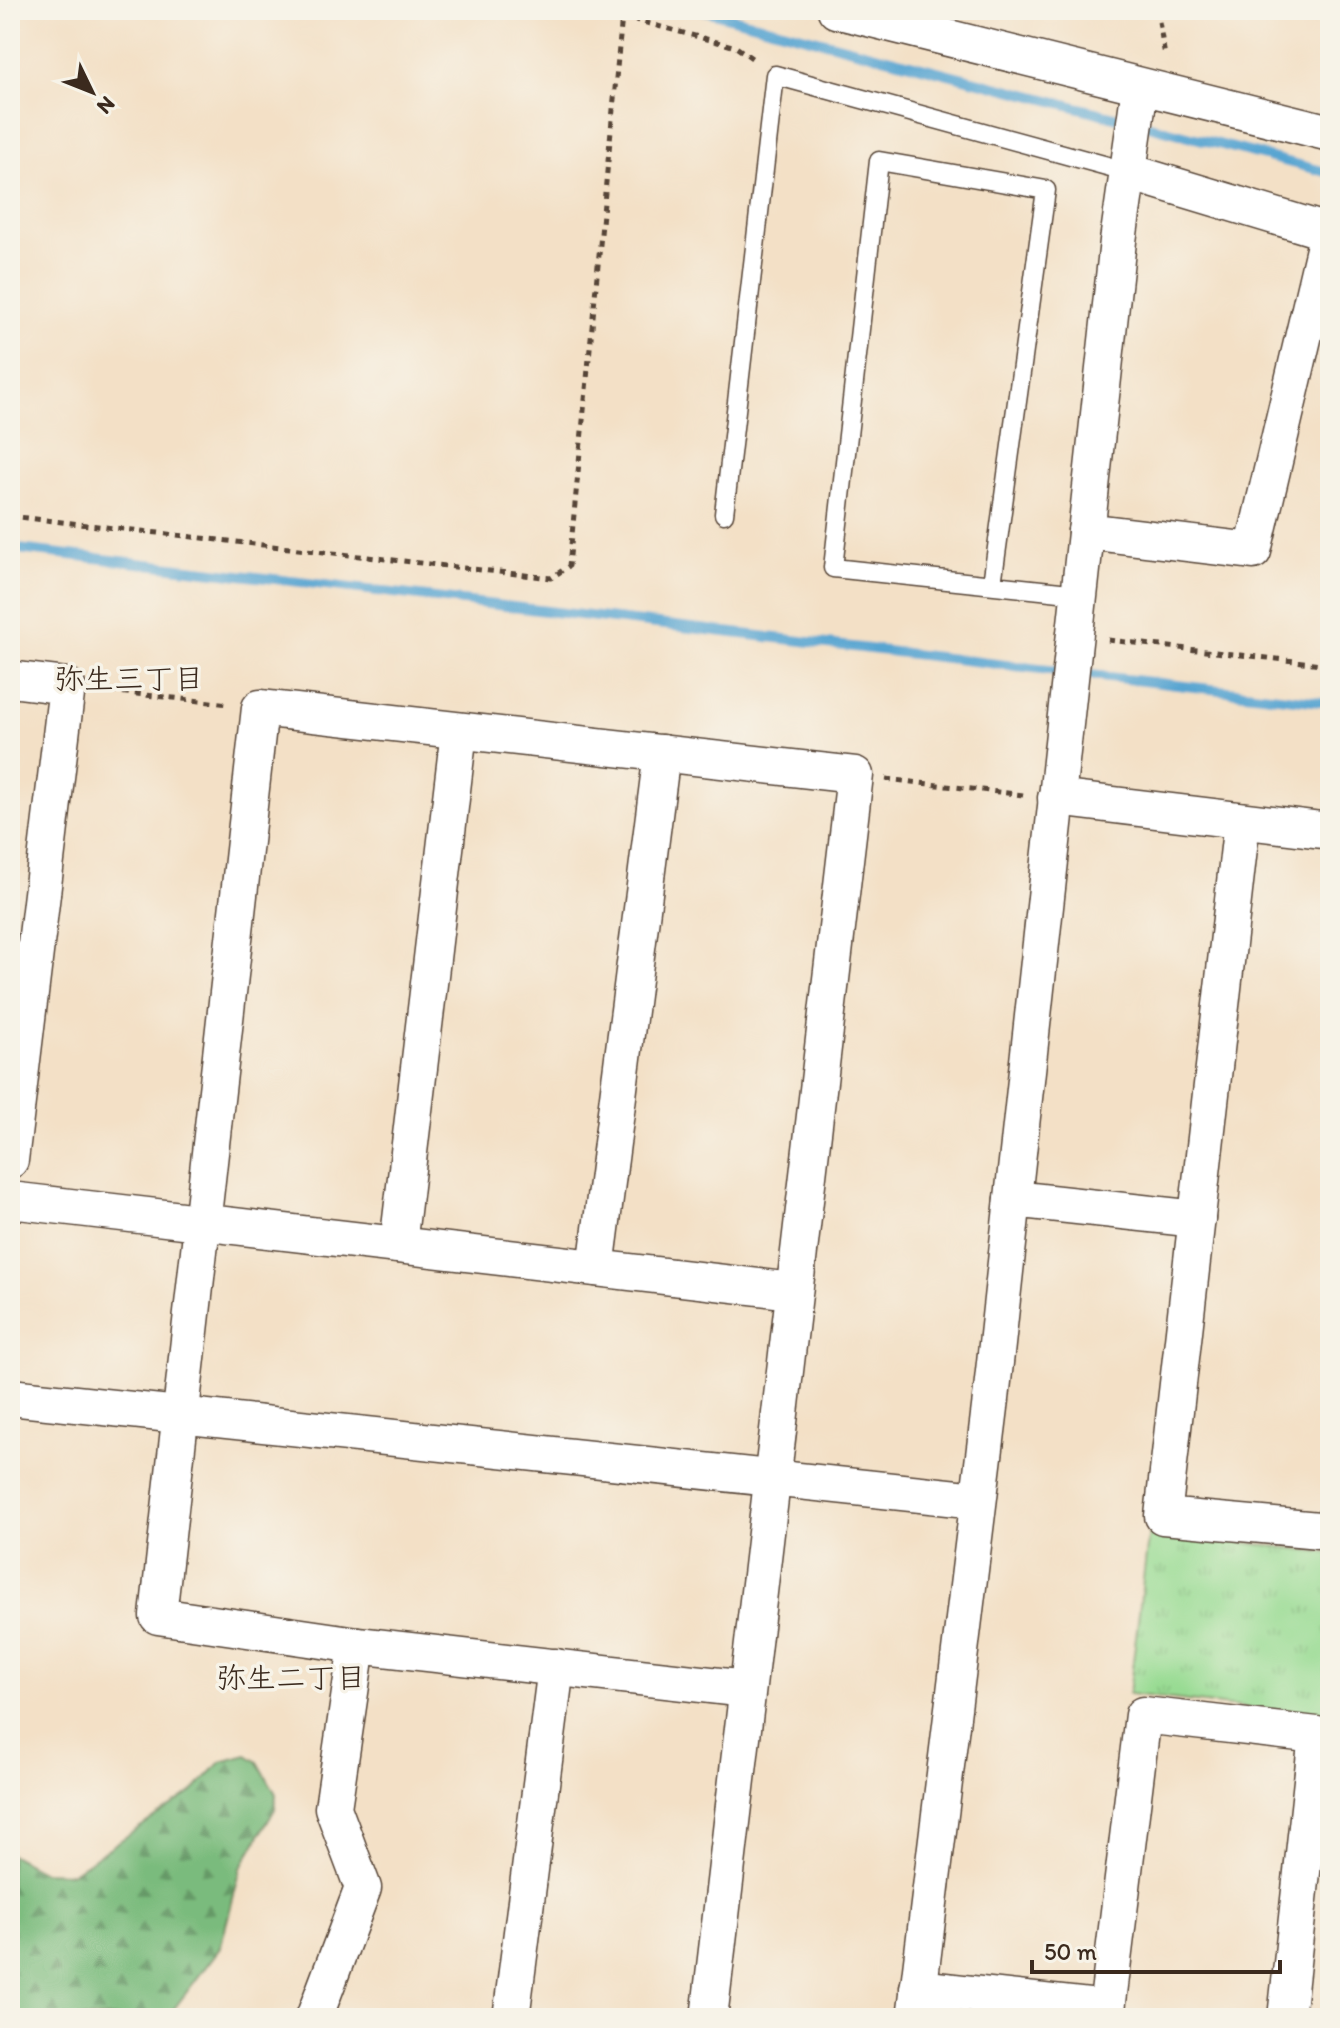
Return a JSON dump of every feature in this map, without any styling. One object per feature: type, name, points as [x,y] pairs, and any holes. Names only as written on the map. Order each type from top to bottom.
[{"type":"street","points":[[836,10],[1330,133]]},
{"type":"street","points":[[1154,90],[1129,172],[1118,241],[1013,1199],[916,2003],[1106,2014],[1143,1715],[1317,1735],[1286,2018]]},
{"type":"street","points":[[1086,531],[1253,551],[1328,232],[1129,172]]},
{"type":"street","points":[[10,679],[67,686],[10,1160]]},
{"type":"street","points":[[709,2018],[855,775],[260,708],[158,1616],[357,1645],[746,1689]]},
{"type":"street","points":[[398,1245],[459,731]]},
{"type":"street","points":[[596,1268],[662,753]]},
{"type":"street","points":[[1056,798],[1330,831]]},
{"type":"street","points":[[1242,821],[1163,1516],[1330,1531]]},
{"type":"street","points":[[1013,1199],[1197,1219]]},
{"type":"street","points":[[10,1200],[793,1291]]},
{"type":"street","points":[[10,1397],[977,1500]]},
{"type":"street","points":[[314,2018],[363,1888],[333,1808],[357,1645]]},
{"type":"street","points":[[511,2018],[556,1667]]},
{"type":"lane","points":[[724,514],[777,75],[1129,172]]},
{"type":"lane","points":[[992,584],[1046,190],[879,161],[833,568],[1079,594]]},
{"type":"path","points":[[598,10],[736,47],[777,75]]},
{"type":"path","points":[[1154,90],[1157,10]]},
{"type":"path","points":[[10,516],[551,578],[569,566],[622,16]]},
{"type":"path","points":[[1074,637],[1330,665]]},
{"type":"path","points":[[67,686],[260,708]]},
{"type":"path","points":[[855,775],[1056,798]]},
{"type":"green space","points":[[1149,1531],[1330,1553],[1330,1718],[1129,1694]]},
{"type":"green space","points":[[247,1755],[258,1762],[276,1794],[275,1809],[241,1868],[220,1948],[167,2018],[10,2018],[10,1854],[43,1872],[72,1873],[192,1792],[221,1762]]},
{"type":"waterway","points":[[702,10],[1330,173]]},
{"type":"waterway","points":[[10,548],[1330,703]]},
{"type":"district","name":"弥生三丁目","points":[[129,679]]},
{"type":"district","name":"弥生二丁目","points":[[291,1678]]}]
